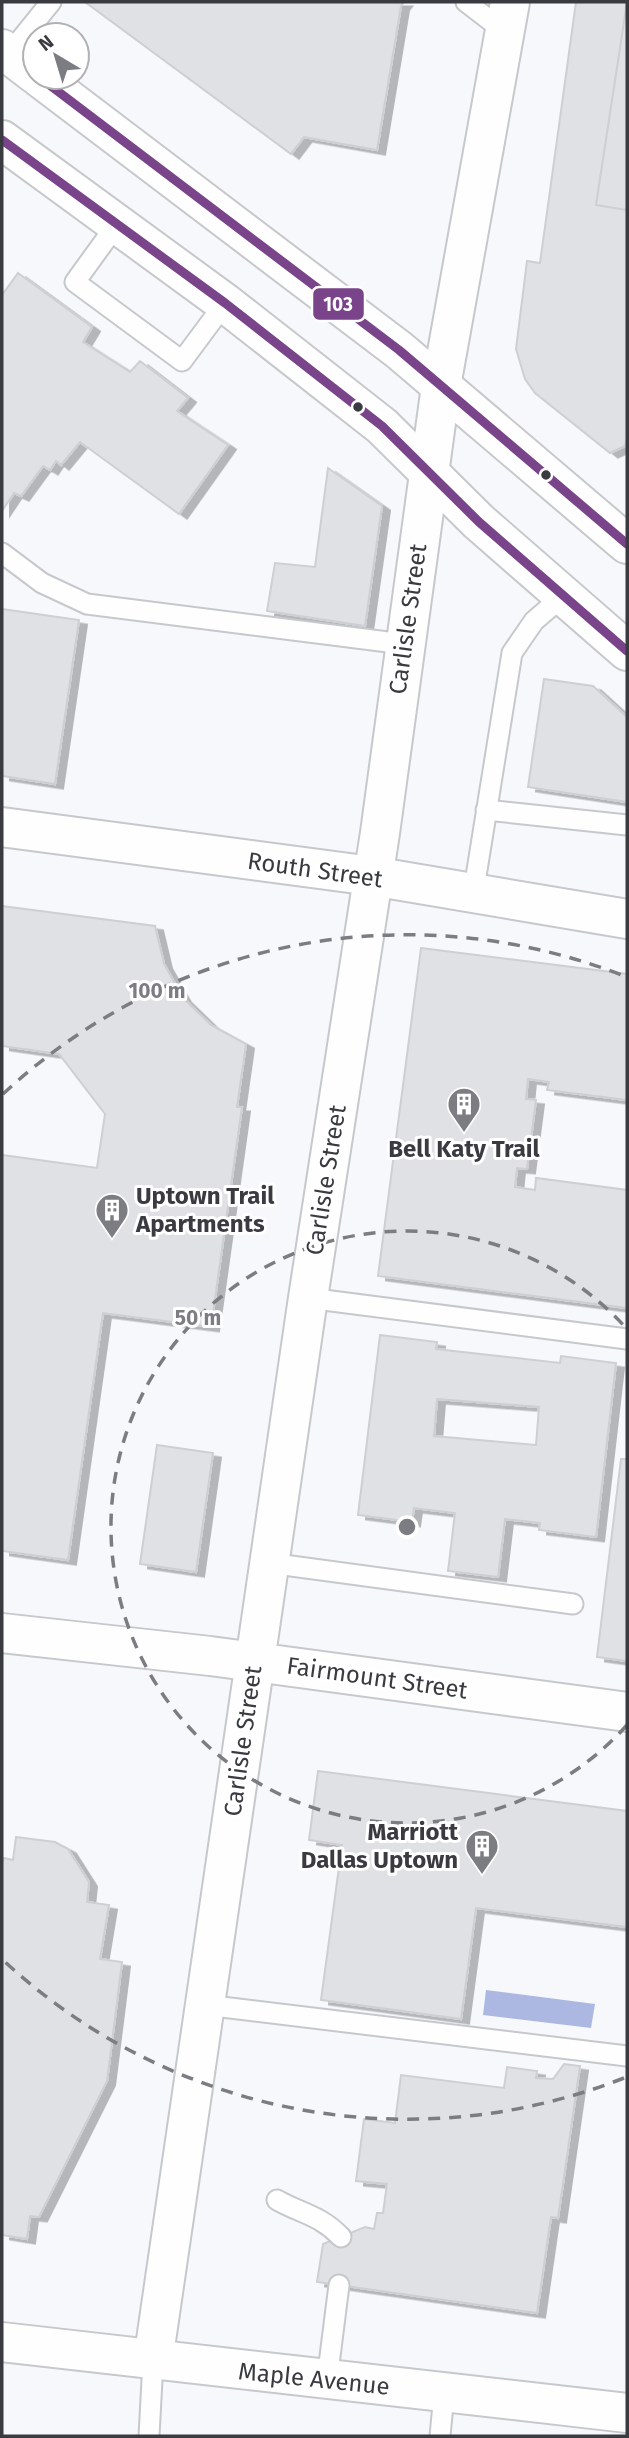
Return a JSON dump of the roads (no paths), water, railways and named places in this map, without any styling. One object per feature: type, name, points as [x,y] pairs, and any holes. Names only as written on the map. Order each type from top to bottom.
[{"type":"street","name":"Carlisle Street","points":[[153,2361],[372,876],[441,386],[508,17]]},
{"type":"street","points":[[17,63],[388,342],[627,544]]},
{"type":"street","points":[[2,140],[225,303],[382,426],[563,596],[627,651]]},
{"type":"street","name":"Routh Street","points":[[2,827],[372,876],[627,919]]},
{"type":"street","name":"Fairmount Street","points":[[2,1633],[255,1662],[627,1712]]},
{"type":"street","name":"Maple Avenue","points":[[2,2342],[627,2413]]},
{"type":"lane","points":[[17,63],[51,2]]},
{"type":"lane","points":[[466,2],[508,17]]},
{"type":"lane","points":[[117,225],[75,282],[182,360],[225,303]]},
{"type":"lane","points":[[2,553],[42,583],[87,604],[404,644]]},
{"type":"lane","points":[[474,895],[512,653],[534,621],[563,596]]},
{"type":"lane","points":[[486,810],[627,825]]},
{"type":"lane","points":[[308,1298],[627,1339]]},
{"type":"lane","points":[[269,1563],[573,1604]]},
{"type":"lane","points":[[205,2005],[627,2056]]},
{"type":"lane","points":[[277,2200],[295,2210],[312,2213],[341,2237]]},
{"type":"lane","points":[[327,2380],[339,2285]]},
{"type":"lane","points":[[149,2436],[153,2361]]},
{"type":"lane","points":[[440,2436],[444,2394]]},
{"type":"water","points":[[486,1990],[595,2004],[591,2028],[483,2015]]},
{"type":"place","name":"Bell Katy Trail","points":[[464,1134]]},
{"type":"place","name":"Uptown Trail Apartments","points":[[112,1240]]},
{"type":"place","name":"Marriott Dallas Uptown","points":[[482,1876]]}]
